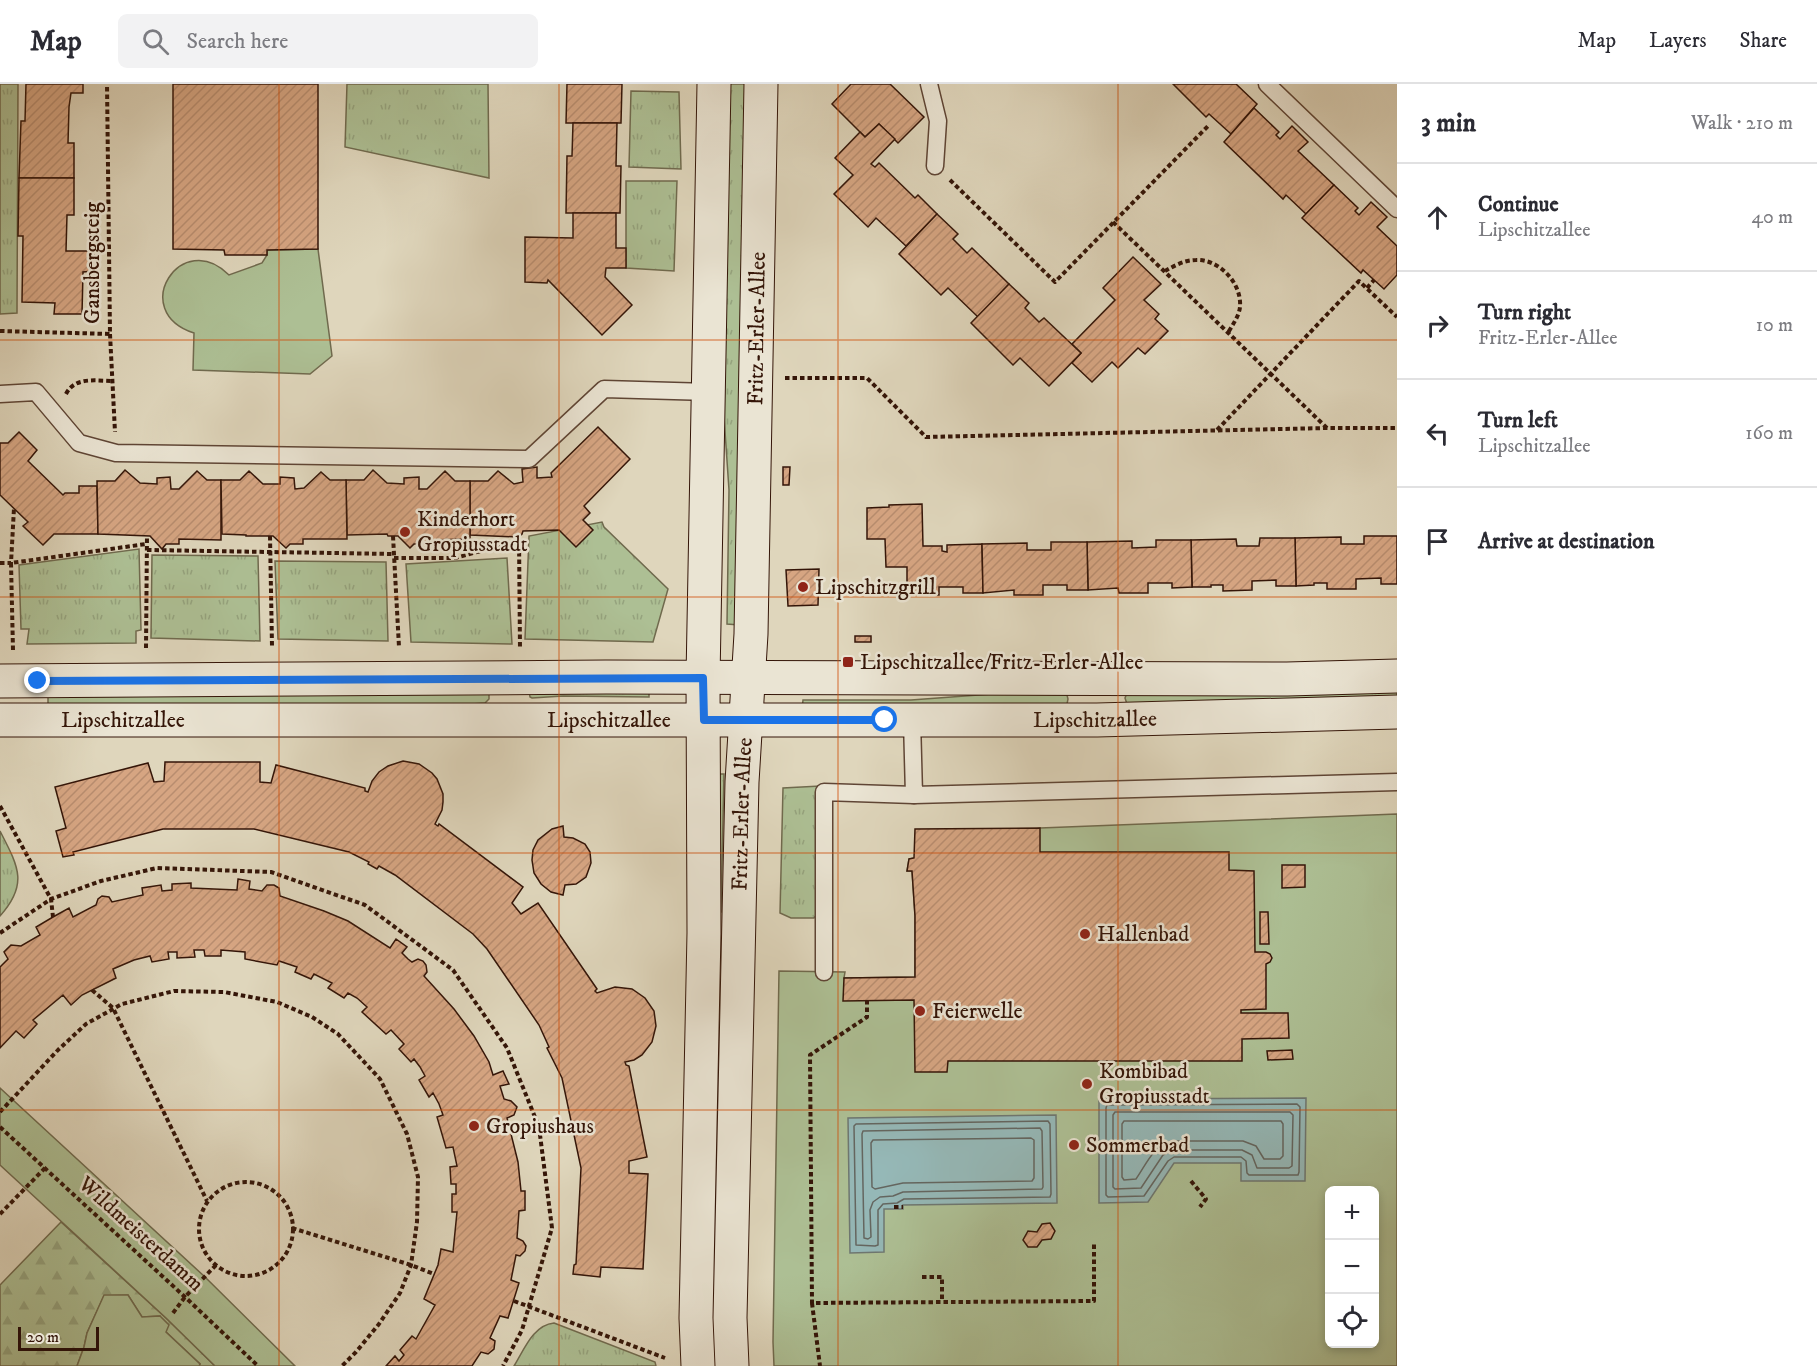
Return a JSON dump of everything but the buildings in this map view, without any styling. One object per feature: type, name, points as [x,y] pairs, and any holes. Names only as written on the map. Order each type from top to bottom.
[{"type":"street","name":"Fritz-Erler-Allee","points":[[698,1366],[696,1318],[704,933],[703,678],[714,84]]},
{"type":"street","name":"Fritz-Erler-Allee","points":[[732,1366],[730,1318],[745,720],[749,678],[761,84]]},
{"type":"street","name":"Lipschitzallee","points":[[0,681],[514,663],[703,678],[1287,679],[1397,676]]},
{"type":"street","points":[[510,720],[514,663]]},
{"type":"street","points":[[1095,679],[1097,720]]},
{"type":"street","name":"Lipschitzallee","points":[[0,720],[1097,720],[1397,712]]},
{"type":"street","points":[[704,933],[739,934]]},
{"type":"street","points":[[696,1318],[730,1318]]},
{"type":"lane","points":[[929,84],[938,121],[935,166]]},
{"type":"lane","points":[[1267,84],[1397,209]]},
{"type":"lane","points":[[0,394],[36,392],[80,443],[116,453],[529,459],[604,389],[709,392]]},
{"type":"lane","points":[[912,720],[914,795]]},
{"type":"lane","points":[[824,972],[824,792],[914,795],[1397,782]]},
{"type":"path","name":"Gansbergsteig","points":[[0,331],[110,334],[106,84]]},
{"type":"path","points":[[935,166],[1055,282],[1208,126]]},
{"type":"path","points":[[1113,222],[1327,428]]},
{"type":"path","points":[[1164,271],[1179,263],[1196,260],[1213,263],[1226,272],[1236,288],[1240,305],[1236,320],[1228,333]]},
{"type":"path","points":[[1367,288],[1374,280]]},
{"type":"path","points":[[1216,431],[1359,281],[1397,317]]},
{"type":"path","points":[[110,334],[116,453]]},
{"type":"path","points":[[785,378],[867,378],[926,437],[1397,428]]},
{"type":"path","points":[[57,417],[68,390],[82,380],[113,381]]},
{"type":"path","points":[[13,650],[11,563],[14,508]]},
{"type":"path","points":[[146,648],[147,536]]},
{"type":"path","points":[[270,536],[272,646]]},
{"type":"path","points":[[393,536],[399,647]]},
{"type":"path","points":[[147,550],[270,551],[455,558],[518,539],[514,663]]},
{"type":"path","points":[[0,563],[146,544]]},
{"type":"path","points":[[0,806],[51,899],[53,916]]},
{"type":"path","points":[[0,933],[51,899],[101,881],[157,868],[271,872],[365,904],[453,970],[507,1048],[539,1127],[552,1228],[522,1330],[503,1366]]},
{"type":"path","points":[[92,990],[113,1008],[207,1202]]},
{"type":"path","points":[[0,1112],[58,1050],[86,1024],[113,1008],[174,991],[224,992],[277,1002],[312,1017],[338,1034],[380,1078],[407,1134],[418,1178],[417,1222],[411,1265],[400,1293],[379,1324],[342,1366]]},
{"type":"path","points":[[820,1366],[812,1303],[810,1055],[867,1017],[867,1000]]},
{"type":"path","name":"Wildmeisterdamm","points":[[0,1127],[258,1366]]},
{"type":"path","points":[[0,1214],[45,1168]]},
{"type":"path","points":[[1191,1181],[1206,1199],[1200,1207]]},
{"type":"path","points":[[240,1183],[253,1183],[276,1194],[285,1204],[292,1228],[287,1251],[280,1261],[261,1273],[249,1276],[237,1275],[216,1265],[208,1257],[199,1235],[199,1224],[207,1202],[217,1192],[240,1183]]},
{"type":"path","points":[[894,1207],[903,1207]]},
{"type":"path","points":[[292,1228],[434,1274]]},
{"type":"path","points":[[812,1303],[1094,1300],[1094,1242]]},
{"type":"path","points":[[173,1313],[216,1265]]},
{"type":"path","points":[[922,1277],[942,1277],[942,1301]]},
{"type":"path","points":[[514,1301],[665,1358]]},
{"type":"green space","points":[[0,84],[18,84],[17,313],[0,314]]},
{"type":"green space","points":[[347,84],[488,84],[489,178],[345,147]]},
{"type":"green space","points":[[727,84],[748,84],[739,625],[727,624],[729,490],[723,402]]},
{"type":"green space","points":[[631,91],[679,92],[681,169],[629,167]]},
{"type":"green space","points":[[626,181],[677,181],[674,271],[626,268]]},
{"type":"green space","points":[[318,249],[332,356],[310,374],[193,370],[194,333],[174,322],[165,308],[163,292],[169,278],[180,266],[194,261],[211,263],[229,275],[262,263],[267,250]]},
{"type":"green space","points":[[602,522],[604,527],[668,589],[653,642],[525,639],[529,536]]},
{"type":"green space","points":[[139,549],[141,630],[136,631],[136,643],[27,644],[29,629],[21,629],[19,565]]},
{"type":"green space","points":[[152,555],[258,556],[260,641],[151,638]]},
{"type":"green space","points":[[507,558],[512,644],[411,642],[406,564]]},
{"type":"green space","points":[[275,561],[386,562],[388,641],[278,639]]},
{"type":"green space","points":[[649,686],[649,697],[532,698],[529,691]]},
{"type":"green space","points":[[1397,688],[1397,700],[1127,704],[1125,698],[1127,693]]},
{"type":"green space","points":[[48,692],[489,693],[489,699],[485,703],[418,708],[48,708]]},
{"type":"green space","points":[[992,694],[1067,695],[1068,699],[1067,704],[802,710],[803,700],[911,700]]},
{"type":"green space","points":[[711,774],[724,774],[721,912],[717,914]]},
{"type":"green space","points":[[820,786],[818,913],[814,918],[791,918],[780,913],[783,788]]},
{"type":"green space","name":"Kombibad Gropiusstadt","points":[[1397,814],[1397,1366],[774,1366],[779,971],[845,972],[844,978],[915,977],[915,916],[912,871],[907,871],[909,859],[1040,828]]},
{"type":"green space","points":[[0,831],[12,855],[18,875],[15,894],[0,916]]},
{"type":"green space","points":[[0,1088],[205,1277],[295,1366],[215,1366],[0,1165]]},
{"type":"green space","points":[[61,1222],[215,1366],[199,1366],[200,1364],[166,1332],[160,1316],[142,1317],[128,1295],[104,1296],[87,1333],[77,1366],[0,1366],[0,1285]]},
{"type":"green space","points":[[104,1295],[128,1295],[142,1317],[160,1316],[169,1325],[166,1332],[200,1364],[199,1366],[77,1366],[87,1333]]},
{"type":"green space","points":[[554,1323],[655,1362],[656,1366],[514,1366],[535,1333],[540,1328]]},
{"type":"water","points":[[1306,1098],[1305,1181],[1241,1181],[1241,1163],[1174,1163],[1148,1202],[1099,1203],[1099,1099]]},
{"type":"water","points":[[1056,1115],[1057,1203],[903,1205],[903,1209],[884,1209],[884,1252],[850,1253],[848,1118]]},
{"type":"place","name":"Kinderhort Gropiusstadt","points":[[405,532]]},
{"type":"place","name":"Lipschitzgrill","points":[[803,587]]},
{"type":"place","name":"Lipschitzallee/Fritz-Erler-Allee","points":[[848,662]]},
{"type":"place","name":"Hallenbad","points":[[1085,934]]},
{"type":"place","name":"Feierwelle","points":[[920,1011]]},
{"type":"place","name":"Kombibad Gropiusstadt","points":[[1087,1084]]},
{"type":"place","name":"Gropiushaus","points":[[474,1126]]},
{"type":"place","name":"Sommerbad","points":[[1074,1145]]},
{"type":"route","points":[[38,681],[509,677],[703,678],[704,720],[885,720]]}]
